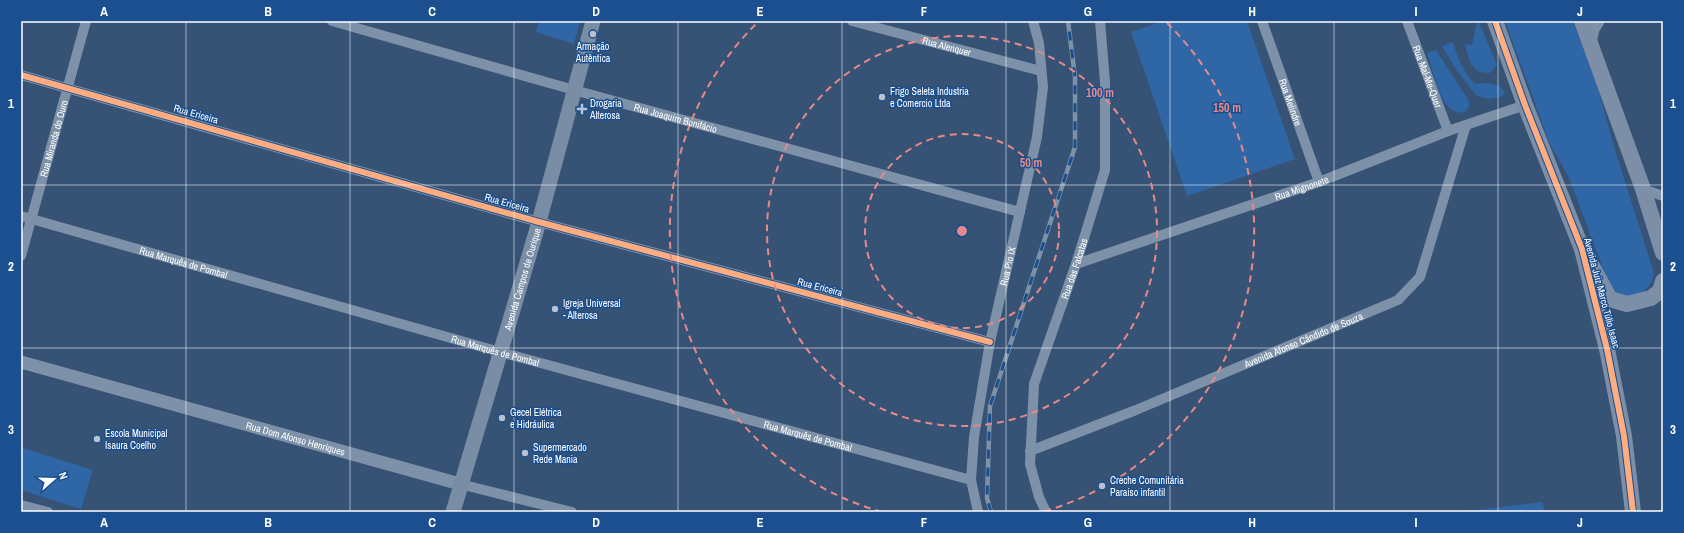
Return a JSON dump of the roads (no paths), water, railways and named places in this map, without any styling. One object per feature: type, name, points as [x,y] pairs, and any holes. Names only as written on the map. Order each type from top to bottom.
[{"type":"main road","name":"Avenida Campos de Ourique","points":[[453,512],[460,484],[539,222],[593,21]]},
{"type":"main road","name":"Avenida Juiz Marco Túlio Isaac","points":[[1495,21],[1525,105],[1582,250],[1607,349],[1624,436],[1634,512]]},
{"type":"main road","points":[[1582,21],[1643,189],[1663,253]]},
{"type":"main road","points":[[1582,250],[1610,298],[1627,304],[1651,298],[1660,291],[1663,281]]},
{"type":"street","name":"Rua Miranda do Ouro","points":[[21,256],[26,218],[68,87],[86,21]]},
{"type":"street","name":"Rua Joaquim Bonifácio","points":[[332,21],[574,90],[1020,212]]},
{"type":"street","name":"Rua Alenquer","points":[[852,21],[1041,70]]},
{"type":"street","name":"Rua Pio IX","points":[[978,512],[971,480],[974,437],[990,342],[1037,137],[1043,87],[1039,43],[1033,21]]},
{"type":"street","name":"Rua das Falcatas","points":[[1046,512],[1039,497],[1030,464],[1034,384],[1076,264],[1105,170],[1105,82],[1100,21]]},
{"type":"street","name":"Rua Melindre","points":[[1262,21],[1319,182]]},
{"type":"street","name":"Rua Mal-Me-Quer","points":[[1407,21],[1448,131]]},
{"type":"street","points":[[1590,42],[1593,29],[1598,21]]},
{"type":"street","name":"Rua Ericeira","points":[[21,75],[68,87],[539,222],[990,342]]},
{"type":"street","name":"Rua Mignonete","points":[[1076,264],[1319,182],[1448,131],[1525,105]]},
{"type":"street","name":"Avenida Afonso Cândido de Souza","points":[[1030,451],[1136,410],[1398,300],[1420,277],[1466,125]]},
{"type":"street","points":[[1643,189],[1663,196]]},
{"type":"street","name":"Rua Marquês de Pombal","points":[[26,218],[500,352],[971,480]]},
{"type":"street","name":"Rua Dom Afonso Henriques","points":[[21,362],[460,484],[572,512]]},
{"type":"street","points":[[21,505],[48,512]]},
{"type":"railway","points":[[991,512],[987,498],[990,406],[1075,147],[1075,77],[1068,21]]},
{"type":"place","name":"Armação Autêntica","points":[[593,34]]},
{"type":"place","name":"Frigo Seleta Industria e Comercio Ltda","points":[[882,97]]},
{"type":"place","name":"Drogaria Alterosa","points":[[582,109]]},
{"type":"place","name":"Igreja Universal - Alterosa","points":[[555,309]]},
{"type":"place","name":"Gecel Elétrica e Hidráulica","points":[[502,418]]},
{"type":"place","name":"Escola Municipal Isaura Coelho","points":[[97,439]]},
{"type":"place","name":"Supermercado Rede Mania","points":[[525,453]]},
{"type":"place","name":"Creche Comunitária Paraíso infantil","points":[[1102,486]]}]
